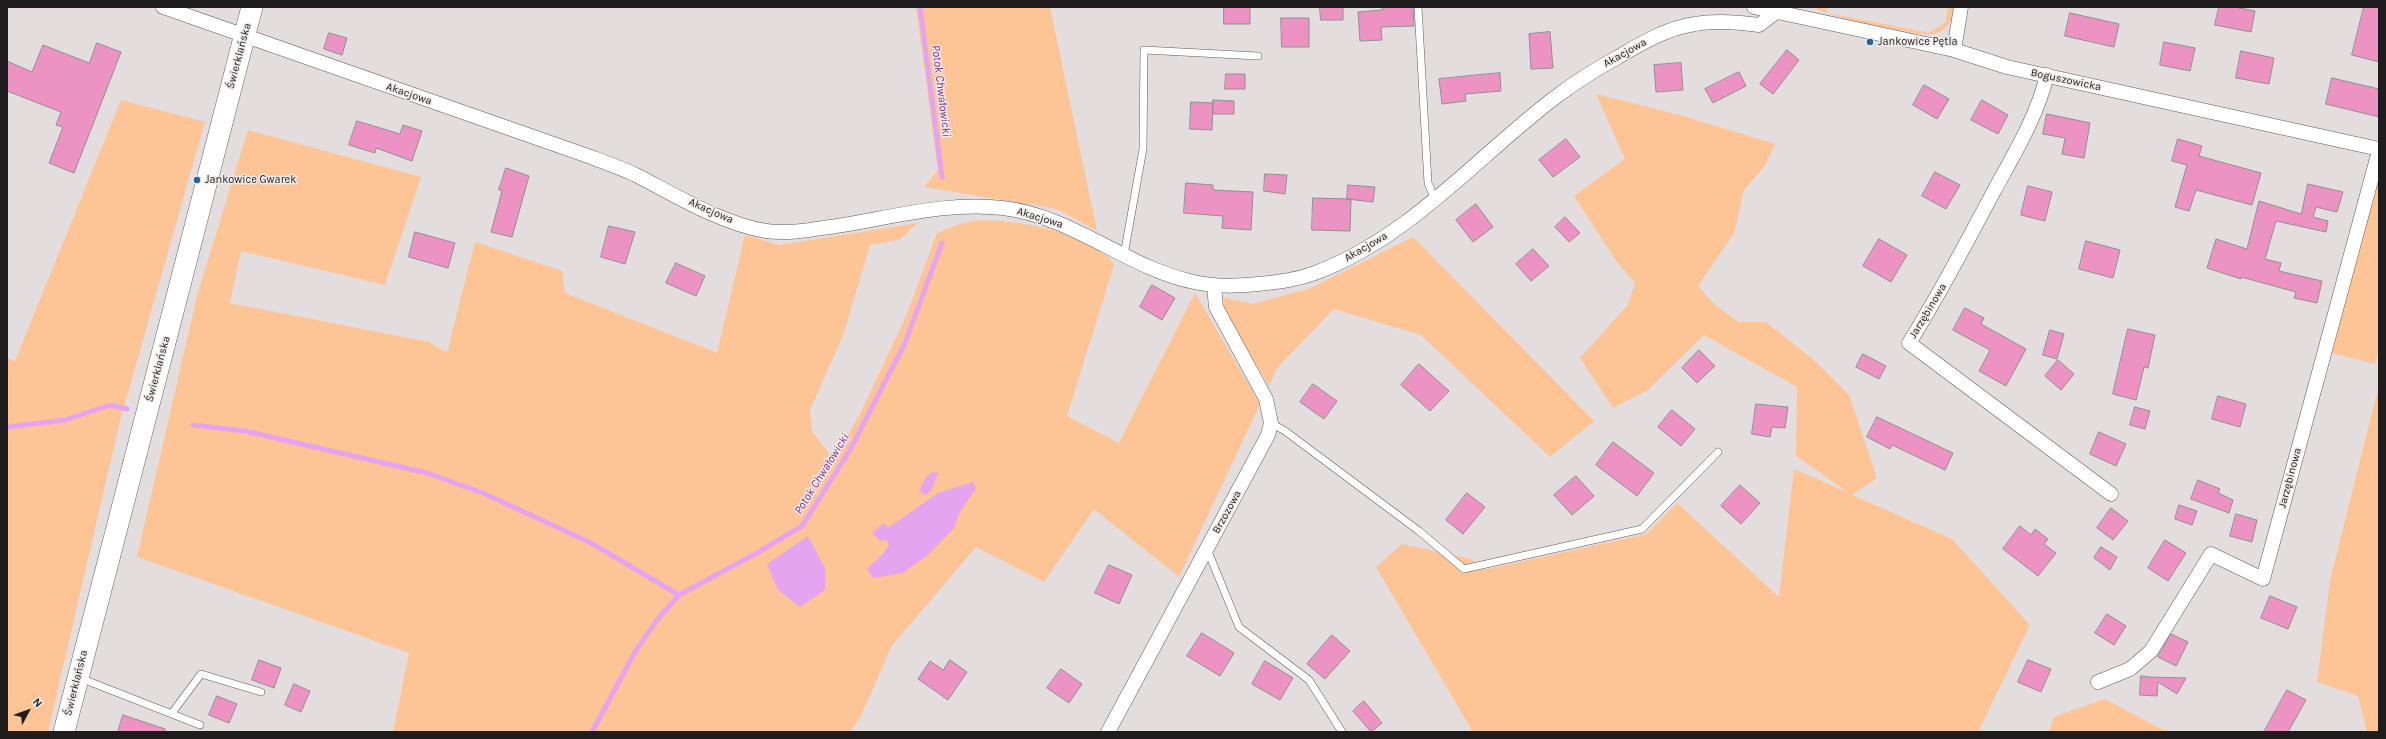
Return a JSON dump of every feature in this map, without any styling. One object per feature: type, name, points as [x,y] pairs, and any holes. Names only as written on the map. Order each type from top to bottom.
[{"type":"main road","name":"Świerklańska","points":[[64,732],[252,7]]},
{"type":"street","name":"Akacjowa","points":[[163,7],[588,156],[631,173],[730,221],[750,227],[768,231],[811,230],[925,212],[963,208],[997,207],[1040,216],[1061,223],[1124,255],[1180,278],[1214,286],[1233,286],[1292,281],[1313,274],[1368,247],[1398,228],[1435,199],[1550,101],[1584,77],[1640,45],[1671,30],[1693,24],[1715,22],[1759,25],[1780,10]]},
{"type":"street","name":"Boguszowicka","points":[[1754,7],[1780,10],[1954,50],[2047,76],[2379,150]]},
{"type":"street","points":[[1954,50],[1962,7]]},
{"type":"street","name":"Jarzębinowa","points":[[2047,76],[2041,100],[2020,142],[1943,286],[1909,343],[2111,494]]},
{"type":"street","name":"Jarzębinowa","points":[[2098,682],[2130,670],[2151,651],[2211,554],[2263,579],[2379,150]]},
{"type":"street","name":"Brzozowa","points":[[1108,732],[1206,547],[1263,447],[1271,422],[1270,410],[1262,388],[1216,307],[1214,286]]},
{"type":"lane","points":[[1418,7],[1428,182],[1435,199]]},
{"type":"lane","points":[[1124,255],[1143,149],[1144,50],[1258,56]]},
{"type":"lane","points":[[1271,422],[1419,531],[1464,569],[1642,529],[1718,452]]},
{"type":"lane","points":[[1206,547],[1239,627],[1309,680],[1342,732]]},
{"type":"lane","points":[[172,714],[201,674],[261,692]]},
{"type":"lane","points":[[78,677],[200,725]]},
{"type":"shaded area","points":[[916,7],[1050,7],[1097,231],[1057,209],[924,187],[938,170]]},
{"type":"shaded area","points":[[1813,7],[1827,7],[1828,13],[1929,33],[1945,23],[1948,7],[1954,7],[1951,20],[1946,28],[1939,33],[1926,34],[1893,29],[1852,20],[1820,11]]},
{"type":"shaded area","points":[[1596,94],[1683,116],[1775,144],[1765,166],[1744,190],[1734,233],[1698,286],[1715,305],[1738,322],[1766,322],[1814,360],[1849,395],[1877,478],[1852,495],[1952,539],[2030,625],[1978,732],[1473,732],[1376,567],[1402,544],[1471,559],[1483,570],[1647,534],[1677,503],[1779,597],[1794,469],[1849,493],[1796,456],[1797,387],[1704,335],[1648,390],[1613,408],[1580,358],[1628,305],[1635,283],[1617,262],[1574,196],[1625,159]]},
{"type":"shaded area","points":[[121,100],[205,122],[120,421],[48,732],[7,732],[7,358],[15,361]]},
{"type":"shaded area","points":[[248,130],[421,177],[385,285],[241,251],[230,303],[429,342],[447,353],[475,242],[562,271],[565,293],[717,353],[745,235],[779,245],[918,223],[899,240],[870,245],[844,333],[810,410],[812,431],[834,460],[861,412],[907,314],[937,233],[969,222],[1003,221],[1025,224],[1069,235],[1089,244],[1104,254],[1114,265],[1067,416],[1119,443],[1195,293],[1260,404],[1179,577],[1094,509],[1044,582],[976,547],[891,647],[861,716],[850,732],[393,732],[409,653],[137,557],[197,296]]},
{"type":"shaded area","points":[[2379,172],[2379,348],[2375,364],[2332,353]]},
{"type":"shaded area","points":[[1413,237],[1594,421],[1550,457],[1421,335],[1334,309],[1277,368],[1269,386],[1223,309],[1224,298],[1253,304],[1311,288]]},
{"type":"shaded area","points":[[2379,385],[2379,732],[2367,732],[2358,696],[2317,682],[2330,581]]},
{"type":"shaded area","points":[[933,472],[938,473],[931,491],[925,495],[919,491],[927,476]]},
{"type":"shaded area","points":[[973,482],[976,488],[960,512],[954,528],[928,555],[903,573],[873,578],[867,569],[883,554],[889,545],[887,540],[880,541],[872,533],[884,523],[888,528],[938,493]]},
{"type":"shaded area","points":[[808,536],[825,568],[825,590],[800,607],[778,590],[767,564]]},
{"type":"shaded area","points":[[2105,699],[2167,732],[2049,732],[2054,717]]},
{"type":"building","points":[[1224,7],[1250,7],[1250,24],[1224,24]]},
{"type":"building","points":[[1320,7],[1343,7],[1343,20],[1321,20]]},
{"type":"building","points":[[1382,7],[1413,7],[1414,26],[1381,27],[1382,40],[1360,41],[1358,12],[1382,10]]},
{"type":"building","points":[[2219,7],[2235,7],[2255,11],[2251,32],[2215,25]]},
{"type":"building","points":[[2364,7],[2379,7],[2379,62],[2352,55]]},
{"type":"building","points":[[2070,13],[2119,24],[2114,47],[2065,36]]},
{"type":"building","points":[[1281,18],[1309,18],[1309,47],[1282,47]]},
{"type":"building","points":[[1550,32],[1553,68],[1531,69],[1529,34]]},
{"type":"building","points":[[329,33],[347,38],[342,55],[324,49]]},
{"type":"building","points":[[2164,42],[2195,48],[2190,71],[2160,65]]},
{"type":"building","points":[[97,43],[121,52],[74,173],[49,163],[63,127],[56,125],[61,112],[7,91],[7,61],[32,72],[43,45],[89,63]]},
{"type":"building","points":[[1787,50],[1799,60],[1773,94],[1760,84]]},
{"type":"building","points":[[2241,51],[2274,58],[2269,84],[2236,78]]},
{"type":"building","points":[[1681,63],[1683,90],[1656,92],[1654,65]]},
{"type":"building","points":[[1739,72],[1746,86],[1713,103],[1705,89]]},
{"type":"building","points":[[1500,73],[1501,91],[1465,94],[1466,101],[1442,104],[1439,79]]},
{"type":"building","points":[[1226,74],[1245,74],[1245,89],[1225,89]]},
{"type":"building","points":[[2332,78],[2379,89],[2379,117],[2326,104]]},
{"type":"building","points":[[1924,85],[1949,99],[1937,119],[1913,105]]},
{"type":"building","points":[[1213,100],[1234,101],[1234,114],[1213,114]]},
{"type":"building","points":[[1982,100],[2008,115],[1998,134],[1971,120]]},
{"type":"building","points":[[1191,102],[1213,103],[1212,130],[1190,129]]},
{"type":"building","points":[[2047,114],[2090,123],[2084,158],[2062,154],[2065,138],[2043,134]]},
{"type":"building","points":[[357,121],[400,134],[403,125],[422,131],[412,161],[376,148],[375,153],[349,145]]},
{"type":"building","points":[[1566,139],[1580,157],[1553,177],[1539,160]]},
{"type":"building","points":[[2178,139],[2202,146],[2199,156],[2261,173],[2252,205],[2196,190],[2189,211],[2175,207],[2187,165],[2172,161]]},
{"type":"building","points":[[506,168],[529,176],[512,237],[491,232],[502,191],[499,190]]},
{"type":"building","points":[[1935,172],[1960,185],[1946,209],[1922,196]]},
{"type":"building","points":[[1265,174],[1287,175],[1285,194],[1264,191]]},
{"type":"building","points":[[1186,183],[1213,185],[1213,190],[1253,192],[1251,230],[1222,228],[1223,216],[1184,213]]},
{"type":"building","points":[[2308,184],[2343,192],[2337,212],[2316,207],[2313,217],[2328,221],[2326,232],[2276,221],[2265,259],[2281,263],[2279,271],[2322,281],[2317,303],[2294,298],[2296,292],[2241,277],[2241,279],[2207,268],[2216,239],[2247,249],[2259,201],[2301,214]]},
{"type":"building","points":[[1348,185],[1375,187],[1373,202],[1347,199]]},
{"type":"building","points":[[2028,186],[2052,192],[2045,221],[2021,215]]},
{"type":"building","points":[[1313,198],[1351,199],[1350,231],[1312,230]]},
{"type":"building","points":[[1476,204],[1493,227],[1473,242],[1456,220]]},
{"type":"building","points":[[1565,217],[1580,233],[1569,242],[1555,227]]},
{"type":"building","points":[[609,226],[635,232],[625,264],[601,257]]},
{"type":"building","points":[[415,232],[455,243],[448,268],[409,257]]},
{"type":"building","points":[[1879,239],[1907,255],[1891,282],[1863,266]]},
{"type":"building","points":[[2086,241],[2120,250],[2113,278],[2079,269]]},
{"type":"building","points":[[1533,249],[1549,266],[1531,281],[1516,264]]},
{"type":"building","points":[[676,263],[705,276],[696,296],[666,283]]},
{"type":"building","points":[[1152,285],[1175,298],[1162,320],[1140,307]]},
{"type":"building","points":[[1965,308],[1984,318],[1981,324],[2026,349],[2006,386],[1979,371],[1990,350],[1953,330]]},
{"type":"building","points":[[2128,329],[2155,335],[2148,368],[2144,367],[2136,400],[2113,394]]},
{"type":"building","points":[[2050,330],[2064,334],[2057,359],[2043,355]]},
{"type":"building","points":[[1699,350],[1715,366],[1697,383],[1682,368]]},
{"type":"building","points":[[1863,354],[1886,366],[1879,379],[1856,367]]},
{"type":"building","points":[[2058,360],[2074,374],[2061,390],[2045,376]]},
{"type":"building","points":[[1419,364],[1449,391],[1430,411],[1401,385]]},
{"type":"building","points":[[1313,384],[1337,401],[1324,419],[1300,402]]},
{"type":"building","points":[[2218,396],[2246,404],[2240,427],[2212,419]]},
{"type":"building","points":[[1756,404],[1788,407],[1785,428],[1772,427],[1770,437],[1752,434]]},
{"type":"building","points":[[2135,407],[2150,411],[2145,429],[2130,425]]},
{"type":"building","points":[[1672,410],[1695,429],[1681,446],[1658,427]]},
{"type":"building","points":[[1877,417],[1953,453],[1945,470],[1892,445],[1890,449],[1867,437]]},
{"type":"building","points":[[2099,432],[2126,444],[2116,466],[2090,454]]},
{"type":"building","points":[[1613,442],[1654,473],[1637,496],[1596,465]]},
{"type":"building","points":[[1576,476],[1594,496],[1572,515],[1554,495]]},
{"type":"building","points":[[2198,480],[2220,489],[2218,493],[2233,500],[2229,513],[2191,499]]},
{"type":"building","points":[[1740,485],[1760,503],[1741,524],[1721,506]]},
{"type":"building","points":[[1467,493],[1485,507],[1463,534],[1446,520]]},
{"type":"building","points":[[2179,505],[2197,511],[2192,525],[2175,519]]},
{"type":"building","points":[[2111,508],[2128,521],[2113,540],[2097,528]]},
{"type":"building","points":[[2236,514],[2257,520],[2252,542],[2230,536]]},
{"type":"building","points":[[2020,526],[2031,535],[2035,529],[2048,539],[2044,544],[2056,553],[2038,576],[2003,549]]},
{"type":"building","points":[[2165,540],[2186,553],[2168,581],[2148,568]]},
{"type":"building","points":[[2101,547],[2117,557],[2110,570],[2094,558]]},
{"type":"building","points":[[1109,565],[1132,575],[1119,604],[1095,593]]},
{"type":"building","points":[[2270,596],[2297,607],[2288,629],[2261,618]]},
{"type":"building","points":[[2107,614],[2126,626],[2114,645],[2095,633]]},
{"type":"building","points":[[1202,633],[1234,653],[1220,676],[1187,656]]},
{"type":"building","points":[[2171,634],[2188,642],[2176,666],[2158,657]]},
{"type":"building","points":[[1332,635],[1350,651],[1325,679],[1307,664]]},
{"type":"building","points":[[259,660],[281,668],[274,688],[252,680]]},
{"type":"building","points":[[950,660],[967,672],[948,700],[918,679],[930,661],[943,670]]},
{"type":"building","points":[[2028,660],[2051,669],[2041,692],[2018,682]]},
{"type":"building","points":[[1265,661],[1293,678],[1280,700],[1252,684]]},
{"type":"building","points":[[1061,669],[1082,684],[1069,703],[1047,688]]},
{"type":"building","points":[[2141,676],[2186,678],[2177,694],[2158,682],[2157,696],[2140,695]]},
{"type":"building","points":[[294,684],[310,691],[301,712],[285,705]]},
{"type":"building","points":[[2287,690],[2306,700],[2288,732],[2264,732]]},
{"type":"building","points":[[217,696],[237,704],[229,723],[209,715]]},
{"type":"building","points":[[1364,701],[1382,723],[1371,732],[1353,711]]},
{"type":"building","points":[[123,715],[165,729],[165,732],[118,732]]},
{"type":"waterway","name":"Potok Chwałowicki","points":[[920,7],[942,177]]},
{"type":"waterway","name":"Potok Chwałowicki","points":[[592,732],[635,652],[657,620],[679,595],[757,553],[802,526],[850,450],[905,343],[942,243]]},
{"type":"waterway","points":[[7,427],[65,420],[110,405],[127,409]]},
{"type":"waterway","points":[[193,425],[245,431],[427,473],[483,493],[591,543],[679,595]]},
{"type":"place","name":"Jankowice Pętla","points":[[1870,42]]},
{"type":"place","name":"Jankowice Gwarek","points":[[197,180]]}]
